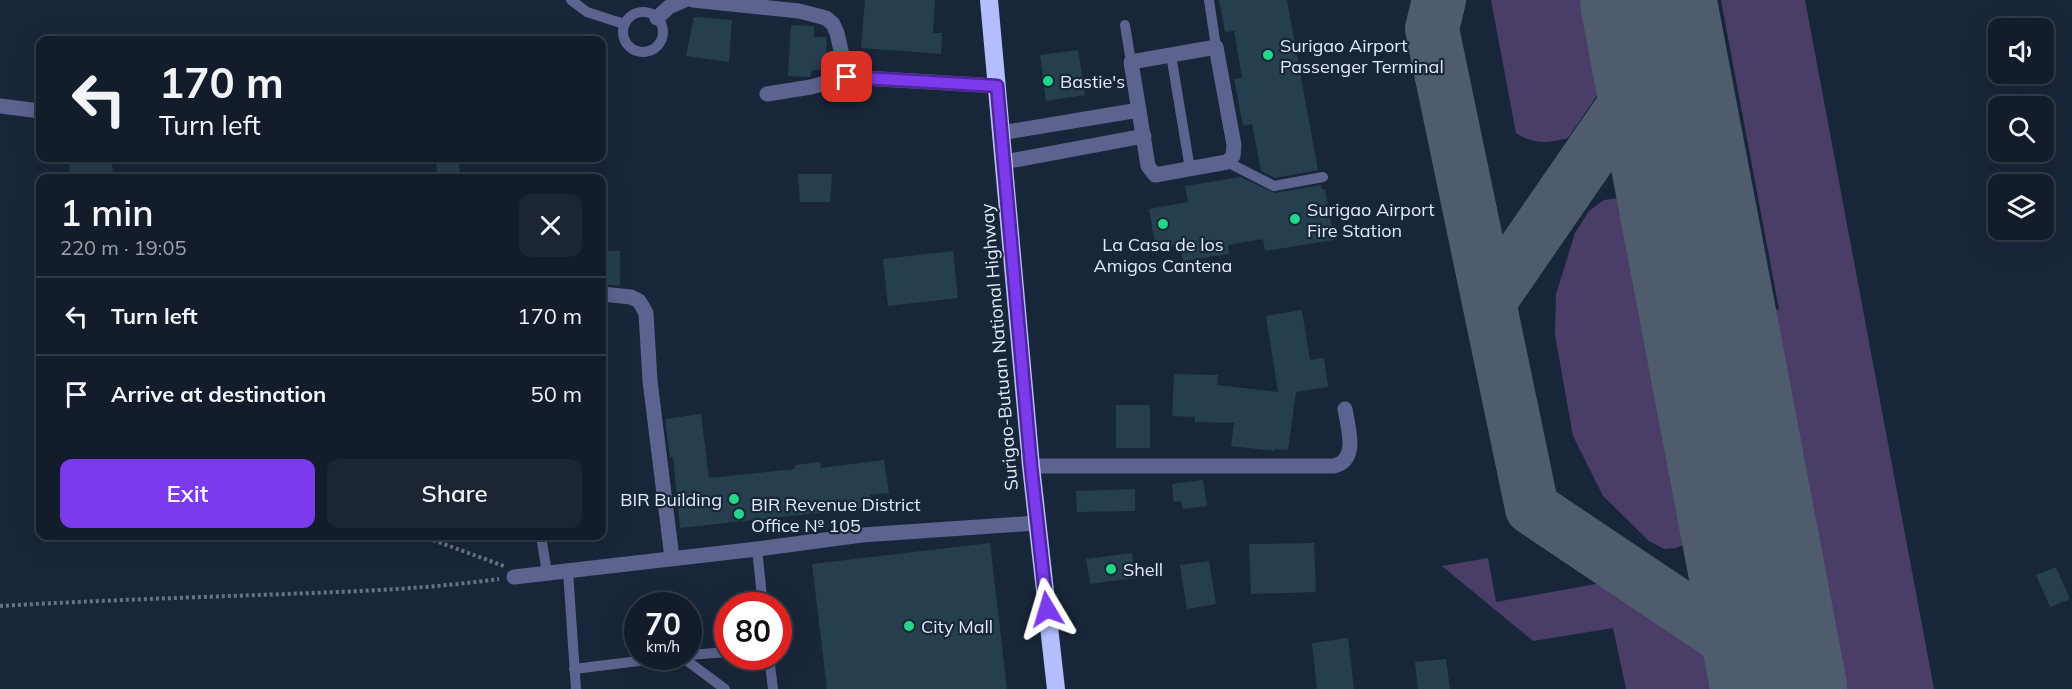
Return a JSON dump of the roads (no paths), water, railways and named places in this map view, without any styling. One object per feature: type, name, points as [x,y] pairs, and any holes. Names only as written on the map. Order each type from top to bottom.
[{"type":"highway","name":"Surigao-Butuan National Highway","points":[[989,0],[1031,466],[1056,689]]},
{"type":"street","points":[[657,18],[669,7],[684,0]]},
{"type":"street","points":[[693,0],[799,11],[825,18],[837,33],[847,77]]},
{"type":"street","points":[[1216,47],[1234,145],[1233,156],[1227,162],[1155,175],[1148,166],[1131,62],[1216,47]]},
{"type":"street","points":[[766,93],[811,87],[847,77],[997,86]]},
{"type":"street","points":[[0,106],[36,110]]},
{"type":"street","points":[[1001,133],[1139,110]]},
{"type":"street","points":[[1004,162],[1144,136]]},
{"type":"street","points":[[606,294],[631,297],[644,306],[646,313],[650,381],[672,558]]},
{"type":"street","points":[[1031,466],[1334,466],[1346,461],[1350,447],[1345,409]]},
{"type":"street","points":[[522,576],[862,535],[1037,523]]},
{"type":"lane","points":[[571,0],[586,12],[624,24]]},
{"type":"lane","points":[[1209,0],[1216,47]]},
{"type":"lane","points":[[646,12],[661,23],[660,43],[649,51],[636,51],[626,43],[623,37],[624,24],[633,14],[646,12]]},
{"type":"lane","points":[[1125,25],[1131,62]]},
{"type":"lane","points":[[1171,55],[1190,169]]},
{"type":"lane","points":[[1227,162],[1274,186],[1323,177]]},
{"type":"lane","points":[[542,540],[547,573]]},
{"type":"lane","points":[[757,549],[762,592]]},
{"type":"lane","points":[[568,571],[576,689]]},
{"type":"lane","points":[[574,669],[624,663]]},
{"type":"lane","points":[[699,670],[725,689]]},
{"type":"lane","points":[[770,670],[773,689]]},
{"type":"place","name":"Surigao Airport Passenger Terminal","points":[[1268,55]]},
{"type":"place","name":"Bastie's","points":[[1048,81]]},
{"type":"place","name":"Surigao Airport Fire Station","points":[[1295,219]]},
{"type":"place","name":"La Casa de los Amigos Cantena","points":[[1163,224]]},
{"type":"place","name":"BIR Building","points":[[734,499]]},
{"type":"place","name":"BIR Revenue District Office № 105","points":[[739,514]]},
{"type":"place","name":"Shell","points":[[1111,569]]},
{"type":"place","name":"City Mall","points":[[909,626]]}]
